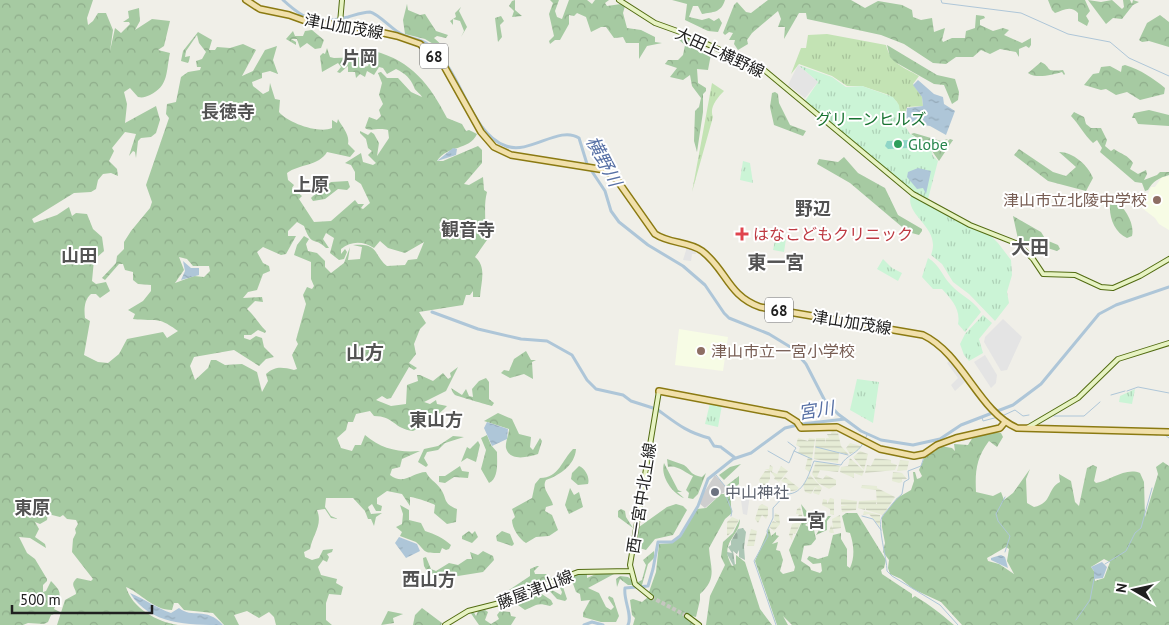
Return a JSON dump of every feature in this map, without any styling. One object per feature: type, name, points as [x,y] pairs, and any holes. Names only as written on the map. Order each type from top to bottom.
[{"type":"main road","name":"津山加茂線","points":[[246,0],[260,9],[289,15],[314,24],[340,20],[397,36],[424,46],[450,75],[484,138],[500,150],[522,157],[605,170],[617,180],[656,234],[666,240],[694,246],[704,253],[732,289],[744,300],[760,307],[923,335],[943,348],[1000,418],[1005,422],[1024,429],[1169,432]]},
{"type":"main road","points":[[340,20],[342,0]]},
{"type":"main road","name":"大田上横野線","points":[[619,0],[655,23],[763,68],[911,193],[970,225],[1018,244],[1033,259],[1042,274],[1075,275],[1101,286],[1113,288],[1140,276],[1169,259]]},
{"type":"main road","points":[[1024,429],[1078,398],[1118,359],[1169,343]]},
{"type":"main road","points":[[658,392],[786,414],[799,424],[837,427],[880,449],[914,456],[924,454],[956,438],[1000,428],[1005,422]]},
{"type":"main road","name":"西一宮中北上線","points":[[651,596],[638,588],[633,581],[630,571],[658,392]]},
{"type":"main road","points":[[1037,423],[1038,430]]},
{"type":"main road","name":"藤屋津山線","points":[[445,625],[468,611],[519,598],[544,585],[578,572],[630,571]]},
{"type":"main road","points":[[687,616],[699,625]]},
{"type":"shaded area","points":[[798,65],[818,82],[805,98],[788,85]]},
{"type":"shaded area","name":"Globe","points":[[908,140],[911,144],[908,148],[888,149],[885,146],[887,141]]},
{"type":"shaded area","name":"津山市立北陵中学校","points":[[1169,176],[1169,230],[1159,224],[1155,218],[1142,208],[1151,187],[1155,187],[1162,177]]},
{"type":"shaded area","points":[[687,247],[697,250],[696,254],[692,254],[691,261],[683,260]]},
{"type":"shaded area","points":[[1003,319],[1022,337],[1007,370],[1001,371],[984,342],[985,337]]},
{"type":"shaded area","name":"津山市立一宮小学校","points":[[679,329],[728,337],[723,371],[675,365]]},
{"type":"shaded area","points":[[985,355],[997,375],[996,383],[991,388],[974,362]]},
{"type":"shaded area","points":[[950,360],[966,381],[955,391],[951,385],[958,378],[947,363]]},
{"type":"shaded area","points":[[833,427],[836,428],[834,432],[838,433],[841,446],[849,455],[821,447],[839,453],[838,463],[814,459],[816,438],[825,438],[825,444],[826,438],[829,438],[827,434],[831,434]]},
{"type":"shaded area","points":[[798,438],[808,441],[809,438],[815,439],[810,472],[805,469],[808,457],[798,453],[800,447],[796,445]]},
{"type":"shaded area","points":[[850,443],[861,446],[860,449],[850,454],[846,448]]},
{"type":"shaded area","points":[[860,451],[868,454],[864,470],[853,457]]},
{"type":"shaded area","points":[[850,458],[864,471],[862,476],[854,473],[854,478],[840,472],[841,467],[848,466]]},
{"type":"shaded area","points":[[875,458],[891,460],[891,463],[897,465],[895,470],[865,473],[867,465],[871,466]]},
{"type":"shaded area","points":[[900,460],[909,461],[907,470],[897,471]]},
{"type":"shaded area","points":[[816,461],[840,466],[838,472],[820,470],[817,477],[823,479],[826,475],[836,480],[836,485],[829,489],[818,483],[812,474]]},
{"type":"shaded area","points":[[770,465],[773,467],[772,472],[777,474],[781,466],[788,471],[779,482],[774,479],[775,477],[770,471],[770,479],[765,487],[761,486],[759,480],[765,471],[769,471],[765,469],[769,469]]},
{"type":"shaded area","points":[[893,472],[902,473],[907,479],[902,479],[902,482],[899,483],[892,481]]},
{"type":"shaded area","name":"中山神社","points":[[715,475],[729,490],[721,494],[705,508],[700,504],[703,494]]},
{"type":"shaded area","points":[[810,475],[822,488],[819,495],[813,493],[815,488],[819,489],[815,487],[811,494],[805,492],[803,485]]},
{"type":"shaded area","points":[[785,477],[799,488],[786,492],[788,484],[781,481]]},
{"type":"shaded area","points":[[862,485],[877,486],[877,488],[895,497],[883,515],[866,510],[866,507],[865,510],[858,508],[859,501],[877,500],[876,490],[861,488]]},
{"type":"shaded area","points":[[738,487],[750,495],[747,515],[743,514],[741,500],[734,489]]},
{"type":"shaded area","points":[[830,498],[834,499],[834,515],[830,514],[830,509],[822,505],[823,499],[827,500],[827,504]]},
{"type":"shaded area","points":[[841,499],[857,501],[856,510],[842,512],[841,506],[848,506],[841,505]]},
{"type":"shaded area","points":[[762,504],[768,507],[768,515],[766,519],[762,515],[758,523],[755,519],[759,506]]},
{"type":"shaded area","points":[[800,507],[803,519],[795,534],[793,533],[792,540],[789,535],[792,524],[796,523],[799,514],[796,514],[797,509]]},
{"type":"shaded area","points":[[864,511],[880,515],[880,527],[869,514],[863,515]]},
{"type":"shaded area","points":[[775,513],[779,515],[780,524],[774,531],[769,527],[773,521],[778,523],[774,520]]},
{"type":"shaded area","points":[[840,515],[841,528],[833,529],[834,533],[829,532],[831,525],[833,528],[832,519]]},
{"type":"shaded area","points":[[732,517],[739,520],[732,532],[727,536],[727,522]]},
{"type":"shaded area","points":[[751,529],[757,531],[754,546],[747,546]]},
{"type":"green space","points":[[0,0],[93,0],[87,18],[88,25],[98,13],[106,13],[113,30],[110,51],[115,28],[121,33],[130,24],[129,22],[123,22],[129,18],[128,11],[139,8],[140,21],[135,30],[152,19],[170,21],[164,46],[158,50],[170,53],[164,83],[156,91],[144,97],[138,97],[130,88],[124,92],[127,104],[125,123],[156,106],[160,120],[156,133],[151,137],[141,138],[138,141],[136,158],[133,151],[129,156],[136,134],[125,132],[112,148],[114,151],[109,161],[117,169],[118,176],[111,173],[103,174],[98,180],[96,189],[91,192],[74,193],[32,219],[34,223],[57,215],[69,207],[72,216],[76,213],[87,214],[93,229],[102,237],[104,251],[94,260],[92,281],[96,284],[106,282],[110,291],[100,298],[96,294],[91,294],[87,299],[85,308],[85,318],[90,321],[84,355],[98,362],[108,363],[119,354],[127,339],[163,332],[167,338],[178,331],[161,321],[133,319],[135,314],[128,310],[143,301],[151,291],[151,285],[138,284],[133,280],[133,272],[125,270],[123,264],[119,264],[105,280],[102,278],[116,263],[117,256],[124,249],[124,242],[150,208],[152,202],[146,185],[169,118],[166,114],[167,104],[176,102],[181,77],[188,72],[200,70],[201,67],[197,67],[196,61],[202,59],[206,52],[199,43],[197,35],[186,51],[185,57],[190,56],[188,63],[181,61],[183,51],[198,32],[212,40],[209,50],[215,50],[217,47],[230,48],[243,44],[256,50],[242,76],[253,71],[265,50],[277,46],[273,60],[278,74],[270,71],[262,73],[262,78],[252,82],[253,86],[263,94],[269,91],[270,83],[275,99],[280,100],[279,112],[296,123],[320,130],[332,128],[332,120],[337,123],[338,119],[347,134],[348,144],[355,151],[350,157],[327,152],[319,160],[287,173],[288,180],[294,185],[292,188],[302,196],[299,199],[314,222],[331,221],[355,200],[358,204],[364,204],[361,208],[363,209],[370,203],[361,184],[355,180],[355,172],[351,165],[345,163],[361,153],[363,162],[373,165],[376,163],[368,155],[372,151],[368,148],[366,139],[360,131],[368,135],[371,132],[374,134],[379,143],[377,156],[389,138],[388,130],[369,130],[365,128],[369,117],[377,120],[381,116],[379,110],[383,104],[379,95],[382,83],[378,73],[381,72],[387,78],[398,78],[411,92],[422,97],[415,90],[407,76],[396,69],[387,74],[383,68],[379,67],[374,75],[367,71],[365,77],[360,74],[356,78],[355,72],[348,72],[348,66],[340,73],[337,72],[341,67],[338,63],[322,72],[320,56],[323,53],[325,54],[327,48],[330,57],[334,58],[363,57],[364,67],[368,66],[374,51],[387,55],[409,68],[434,95],[447,118],[462,124],[466,131],[469,130],[477,134],[469,143],[446,152],[437,161],[443,161],[478,146],[482,150],[482,163],[464,184],[469,185],[483,177],[484,190],[487,192],[484,235],[487,240],[475,257],[479,261],[482,270],[480,297],[473,297],[473,291],[470,295],[466,295],[463,305],[419,312],[426,323],[420,329],[414,344],[416,354],[409,363],[417,368],[414,370],[409,367],[391,398],[387,399],[382,396],[376,400],[391,406],[406,404],[407,385],[418,381],[417,375],[433,381],[443,373],[448,379],[451,377],[450,373],[458,367],[446,391],[424,402],[430,404],[436,400],[437,404],[447,406],[428,423],[413,431],[402,428],[386,418],[374,416],[370,411],[356,414],[353,422],[348,422],[346,430],[337,438],[341,448],[352,451],[355,445],[361,445],[365,435],[384,447],[405,451],[420,451],[402,459],[400,467],[392,469],[390,475],[395,478],[404,479],[426,472],[440,488],[447,503],[457,509],[456,522],[447,524],[434,513],[435,505],[433,504],[410,497],[410,506],[402,494],[387,491],[377,498],[377,504],[382,506],[381,511],[376,511],[372,504],[368,507],[371,514],[382,513],[376,517],[374,526],[371,519],[368,519],[365,511],[353,498],[326,498],[325,507],[331,516],[338,519],[331,518],[325,509],[317,510],[319,520],[317,530],[310,549],[304,552],[305,557],[312,560],[319,558],[323,550],[333,549],[332,552],[327,554],[329,557],[327,562],[323,560],[318,567],[321,575],[337,579],[336,583],[343,587],[341,595],[329,594],[326,603],[326,620],[332,625],[276,625],[274,617],[269,612],[259,618],[247,611],[234,615],[239,625],[224,625],[213,613],[184,610],[178,603],[174,603],[172,610],[165,609],[153,604],[126,587],[129,595],[146,613],[162,621],[178,625],[57,625],[65,600],[76,594],[73,584],[75,580],[77,578],[91,581],[93,579],[72,552],[73,539],[76,533],[75,529],[78,524],[76,520],[67,519],[63,515],[60,517],[48,514],[47,520],[40,524],[35,522],[39,529],[35,537],[45,544],[46,548],[30,538],[19,537],[27,553],[35,559],[47,579],[43,585],[43,592],[46,591],[51,581],[58,588],[60,594],[54,609],[60,612],[51,615],[48,622],[44,624],[0,625]],"holes":[[[297,222],[304,226],[311,239],[326,248],[329,248],[323,239],[326,233],[334,238],[330,253],[339,260],[344,259],[347,252],[345,249],[341,254],[341,249],[353,243],[361,243],[374,248],[380,241],[388,248],[405,253],[424,242],[417,259],[408,260],[405,265],[387,266],[372,248],[353,245],[362,247],[360,259],[348,260],[350,247],[344,263],[331,273],[325,267],[325,261],[317,253],[308,251],[306,244],[309,239],[304,236],[297,245],[294,255],[311,262],[311,279],[314,286],[312,289],[307,287],[303,295],[306,304],[296,340],[298,344],[292,355],[297,369],[279,368],[269,371],[266,374],[268,381],[262,392],[257,372],[242,364],[225,365],[216,360],[211,360],[208,368],[195,380],[190,366],[194,357],[234,350],[259,366],[266,359],[274,357],[264,347],[262,338],[256,336],[250,340],[244,338],[244,335],[251,335],[258,330],[265,333],[266,331],[247,309],[255,301],[263,302],[262,297],[243,298],[248,292],[257,290],[263,274],[270,271],[269,266],[263,263],[257,252],[263,247],[281,255],[286,254],[296,236],[288,236],[288,231]],[[179,257],[187,259],[193,266],[209,266],[210,271],[204,277],[194,276],[175,283],[184,270]]]},
{"type":"green space","points":[[515,0],[515,10],[522,16],[512,17],[514,11],[509,6]]},
{"type":"green space","points":[[550,0],[559,0],[555,11],[557,17],[562,19],[569,0],[587,0],[592,4],[595,0],[609,0],[605,3],[607,6],[621,4],[625,6],[623,13],[627,28],[641,30],[655,37],[655,42],[662,43],[647,46],[639,59],[639,43],[626,43],[623,37],[614,38],[606,27],[601,27],[591,32],[586,17],[577,13],[574,16],[569,15],[569,24],[560,40],[555,40],[550,44],[549,41],[554,36],[549,14],[553,3]]},
{"type":"green space","points":[[672,0],[725,0],[719,10],[710,13],[702,14],[698,6],[693,6],[689,17],[702,20],[709,18],[714,21],[719,18],[722,23],[718,32],[708,31],[685,20],[687,4]]},
{"type":"green space","points":[[768,0],[851,0],[865,8],[878,1],[902,5],[912,10],[913,17],[921,20],[932,18],[934,32],[945,28],[943,42],[952,38],[965,38],[966,31],[975,28],[976,15],[984,16],[985,18],[980,20],[980,25],[993,31],[1003,28],[1009,30],[1004,35],[1022,43],[1031,38],[1031,45],[1029,48],[1026,46],[1019,49],[1019,57],[1016,52],[1000,49],[990,54],[981,50],[973,57],[956,57],[946,64],[933,63],[904,44],[881,35],[807,19],[806,13],[799,13],[784,39],[785,27],[778,27],[781,19],[778,11],[752,33],[747,40],[748,44],[738,50],[734,44],[735,40],[729,40],[733,33],[729,32],[725,35],[723,33],[734,5],[737,2],[746,12],[751,13]]},
{"type":"green space","points":[[1048,0],[1085,0],[1090,11],[1086,16],[1089,21],[1087,26],[1078,21],[1078,13],[1073,9],[1055,13]]},
{"type":"green space","points":[[1088,0],[1101,2],[1112,0],[1122,9],[1124,7],[1123,0],[1130,0],[1132,4],[1133,0],[1139,2],[1133,5],[1122,19],[1113,18],[1106,24]]},
{"type":"green space","points":[[407,4],[408,10],[420,15],[425,14],[436,31],[448,35],[446,38],[437,36],[434,38],[445,48],[445,51],[425,39],[405,34],[403,20]]},
{"type":"green space","points":[[461,7],[459,11],[467,27],[461,37],[464,31],[460,21],[453,19],[456,17],[455,13]]},
{"type":"green space","points":[[1160,15],[1169,22],[1169,47],[1139,40],[1147,23]]},
{"type":"green space","points":[[501,16],[504,21],[500,25],[502,37],[498,42],[495,18]]},
{"type":"green space","points":[[312,30],[324,40],[321,48],[315,49],[307,43],[300,48],[297,39],[291,39],[296,42],[296,45],[286,39],[293,31],[295,36],[303,36],[305,31]]},
{"type":"green space","points":[[827,34],[886,45],[894,61],[919,76],[913,84],[922,97],[923,106],[907,107],[905,115],[901,115],[897,102],[889,95],[862,86],[847,86],[832,76],[799,64],[791,74],[801,48],[806,48],[808,35]]},
{"type":"green space","points":[[683,35],[688,37],[692,44],[711,54],[708,70],[697,69],[698,83],[706,88],[706,91],[703,94],[703,112],[697,152],[694,141],[695,111],[699,107],[701,98],[692,86],[690,75],[683,80],[670,77],[677,68],[665,64],[668,60],[678,60],[683,55],[685,45],[679,40]]},
{"type":"green space","points":[[887,45],[937,75],[955,79],[959,92],[958,100],[952,104],[944,85],[934,84],[895,62],[890,57]]},
{"type":"green space","points":[[1041,62],[1050,70],[1063,70],[1065,74],[1062,72],[1040,76],[1028,73]]},
{"type":"green space","name":"グリーンヒルズ","points":[[798,65],[832,77],[846,87],[862,86],[893,97],[899,105],[901,119],[910,134],[930,146],[933,156],[938,161],[928,199],[913,191],[805,101],[818,82]]},
{"type":"green space","points":[[1125,65],[1142,72],[1156,81],[1165,88],[1164,94],[1140,100],[1127,92],[1116,95],[1106,89],[1101,90],[1084,85],[1093,74],[1099,73],[1101,67],[1110,66],[1121,72],[1122,66]]},
{"type":"green space","points":[[712,83],[724,91],[716,100],[712,110],[713,117],[692,192]]},
{"type":"green space","points":[[772,93],[778,94],[779,103],[790,125],[806,131],[803,136],[774,125],[770,107]]},
{"type":"green space","points":[[1149,110],[1169,115],[1169,126],[1138,124],[1135,118],[1132,118],[1134,113]]},
{"type":"green space","points":[[1074,112],[1084,117],[1086,124],[1091,128],[1101,128],[1107,140],[1105,146],[1111,151],[1114,149],[1129,158],[1133,163],[1130,169],[1138,174],[1146,170],[1147,174],[1144,180],[1160,172],[1169,172],[1169,175],[1157,180],[1145,191],[1142,183],[1135,182],[1100,152],[1102,148],[1097,140],[1093,143],[1071,116]]},
{"type":"green space","points":[[914,133],[941,141],[948,139],[942,144],[924,142],[911,134]]},
{"type":"green space","points":[[950,139],[953,140],[939,161],[927,144],[941,147]]},
{"type":"green space","points":[[1019,149],[1053,172],[1066,176],[1076,167],[1059,152],[1070,154],[1084,164],[1093,178],[1086,191],[1048,181],[1014,155]]},
{"type":"green space","points":[[844,157],[858,173],[885,188],[898,215],[922,229],[919,235],[908,232],[850,183],[817,164],[819,159],[838,162]]},
{"type":"green space","points":[[743,161],[750,163],[753,183],[740,180]]},
{"type":"green space","points":[[348,181],[350,187],[347,190],[338,189],[325,199],[313,201],[311,198],[331,182]]},
{"type":"green space","points":[[911,195],[975,230],[990,235],[1011,260],[1012,275],[1007,292],[1009,303],[995,321],[969,294],[953,282],[942,264],[931,255],[932,237],[913,209],[910,202]]},
{"type":"green space","points":[[1115,201],[1128,216],[1133,231],[1132,236],[1127,238],[1123,236],[1114,225],[1110,205]]},
{"type":"green space","points":[[1013,216],[1041,232],[1046,240],[1058,245],[1060,249],[1057,251],[1018,239]]},
{"type":"green space","points":[[776,236],[786,239],[784,252],[773,250]]},
{"type":"green space","points":[[928,258],[935,264],[948,282],[974,303],[981,312],[965,332],[958,324],[957,309],[952,301],[942,289],[933,289],[922,277]]},
{"type":"green space","points":[[883,259],[892,268],[902,273],[898,281],[877,269]]},
{"type":"green space","points":[[983,315],[992,323],[979,339],[983,353],[969,361],[964,355],[960,344],[965,334]]},
{"type":"green space","points":[[526,351],[531,360],[536,360],[532,362],[533,379],[524,374],[510,378],[501,373],[504,370],[509,371],[514,359]]},
{"type":"green space","points":[[486,378],[489,382],[489,399],[494,403],[492,406],[455,395],[451,388],[462,395],[466,389],[469,396],[473,397],[472,389],[479,381]]},
{"type":"green space","points":[[857,379],[879,382],[873,423],[850,410]]},
{"type":"green space","points":[[1135,389],[1132,404],[1119,402],[1120,396]]},
{"type":"green space","points":[[710,403],[722,405],[718,427],[705,424]]},
{"type":"green space","points":[[498,413],[512,419],[519,434],[531,437],[530,447],[533,450],[540,438],[542,441],[538,454],[515,457],[508,452],[506,446],[509,429],[484,421]]},
{"type":"green space","points":[[993,432],[1001,433],[1003,437],[997,447],[989,441],[981,453],[976,472],[976,492],[993,496],[1001,492],[1004,500],[1013,493],[1030,469],[1026,479],[1027,503],[1034,507],[1044,502],[1053,488],[1060,482],[1059,474],[1071,481],[1075,502],[1079,506],[1087,468],[1093,465],[1097,467],[1094,481],[1096,483],[1123,473],[1140,473],[1144,482],[1145,517],[1158,474],[1156,467],[1163,462],[1169,466],[1169,625],[962,625],[941,602],[913,589],[901,579],[890,574],[888,568],[889,560],[883,552],[885,543],[882,517],[897,498],[911,490],[914,481],[913,472],[915,472],[917,479],[922,476],[919,470],[926,454],[935,451],[940,446],[952,448],[955,451],[954,444],[968,445],[973,437]],"holes":[[[1006,547],[1009,549],[1007,561],[1014,574],[999,564],[988,561],[987,558]],[[1104,559],[1110,562],[1104,578],[1095,581],[1094,571],[1091,567]]]},
{"type":"green space","points":[[487,435],[491,445],[497,452],[496,474],[489,483],[481,469],[486,450],[481,438]]},
{"type":"green space","points":[[453,436],[464,437],[445,443],[438,450],[427,452],[424,458],[428,465],[426,467],[418,462],[424,449],[438,446]]},
{"type":"green space","points":[[478,441],[480,445],[476,462],[467,458],[461,462],[467,447],[470,449]]},
{"type":"green space","points":[[573,449],[576,449],[575,455],[570,465],[546,480],[545,483],[545,489],[553,505],[546,507],[545,511],[552,515],[558,530],[549,536],[536,537],[526,543],[518,536],[513,526],[512,520],[515,517],[512,509],[532,498],[535,484],[540,478],[556,472]]},
{"type":"green space","points":[[667,459],[684,465],[693,474],[698,476],[702,477],[706,473],[698,494],[693,499],[688,498],[689,493],[686,490],[693,476],[678,468],[668,467]]},
{"type":"green space","points":[[664,463],[678,490],[682,492],[677,492],[684,498],[675,492],[668,484],[663,468]]},
{"type":"green space","points":[[741,464],[724,480],[719,475],[730,467]]},
{"type":"green space","points":[[460,466],[462,471],[469,472],[468,478],[454,477],[445,483],[439,482],[439,476],[445,476]]},
{"type":"green space","points":[[579,466],[587,474],[588,484],[578,485],[571,479],[572,473]]},
{"type":"green space","points":[[739,476],[739,484],[731,497],[732,513],[725,519],[709,548],[712,572],[709,583],[700,594],[696,617],[687,615],[686,618],[694,625],[633,625],[635,618],[632,615],[630,600],[642,602],[647,598],[651,598],[649,592],[656,572],[659,544],[672,543],[681,536],[697,509],[706,508],[721,494],[724,494],[729,490],[726,486]]},
{"type":"green space","points":[[570,488],[574,495],[579,492],[583,507],[569,514],[565,505]]},
{"type":"green space","points":[[676,504],[683,506],[687,510],[673,535],[655,539],[646,550],[639,548],[636,542],[639,527],[667,507]]},
{"type":"green space","points":[[801,504],[808,513],[808,520],[811,520],[805,525],[814,530],[816,539],[811,545],[804,546],[801,561],[810,567],[811,570],[820,573],[822,571],[821,563],[813,564],[807,559],[809,556],[818,559],[828,556],[833,535],[841,533],[841,539],[847,549],[847,566],[850,568],[853,555],[852,542],[850,533],[846,532],[842,516],[846,513],[857,513],[886,560],[884,568],[881,570],[882,574],[912,594],[912,598],[915,596],[920,599],[954,625],[792,625],[783,616],[788,625],[777,625],[755,561],[769,528],[771,536],[776,532],[776,535],[779,536],[772,544],[778,542],[776,550],[780,551],[783,560],[780,571],[783,574],[794,571],[795,567],[789,550],[804,517]]},
{"type":"green space","points":[[400,505],[409,510],[409,520],[421,523],[425,531],[445,540],[451,545],[449,549],[442,548],[440,553],[427,552],[416,542],[400,536],[402,532],[396,527],[402,524],[403,514]]},
{"type":"green space","points":[[621,509],[625,511],[626,517],[633,528],[618,517],[618,511]]},
{"type":"green space","points":[[828,516],[831,516],[827,521],[827,530],[816,535]]},
{"type":"green space","points":[[740,519],[737,531],[728,545],[728,558],[732,566],[736,564],[736,555],[745,562],[760,609],[772,625],[706,625],[710,596],[725,565],[721,557],[723,542],[733,533]]},
{"type":"green space","points":[[743,528],[746,532],[745,560],[739,557],[739,550],[737,554],[733,551],[735,565],[733,565],[727,554],[727,552],[732,553],[728,547],[731,545],[731,541],[738,529]]},
{"type":"green space","points":[[469,531],[472,534],[475,531],[478,537],[472,543],[462,539],[462,536]]},
{"type":"green space","points":[[502,531],[510,534],[514,544],[512,546],[497,541],[496,536]]},
{"type":"green space","points":[[483,551],[493,556],[494,560],[483,572],[458,576],[447,573],[441,578],[434,578],[429,575],[424,566],[423,558],[426,557],[431,569],[436,571],[449,563],[458,565],[467,559],[472,559],[470,552],[478,555]]},
{"type":"green space","points":[[654,551],[654,558],[648,564],[642,585],[628,585],[620,579],[617,587],[616,579],[620,576],[628,577],[636,583],[642,580],[646,565],[643,560]]},
{"type":"green space","points":[[539,566],[534,571],[535,574],[546,574],[552,579],[534,589],[551,600],[553,604],[550,606],[539,604],[525,610],[515,603],[512,592],[509,590],[530,576],[530,569]]},
{"type":"green space","points":[[579,573],[587,573],[587,578],[598,573],[614,574],[588,588],[599,593],[606,607],[611,610],[614,607],[608,598],[609,596],[613,598],[619,616],[616,622],[601,622],[583,617],[583,613],[590,600],[581,601],[580,594],[576,592],[571,578]]},
{"type":"green space","points":[[562,584],[567,599],[565,601],[557,599],[545,586],[561,595],[562,592],[559,586]]},
{"type":"green space","points":[[422,608],[442,623],[441,625],[413,625],[415,615]]},
{"type":"green space","points":[[485,610],[488,612],[485,620],[491,624],[499,619],[497,615],[500,611],[510,612],[511,616],[516,617],[511,625],[479,625],[470,612],[473,611],[476,616],[478,611]]},
{"type":"green space","points":[[388,611],[403,614],[393,618],[394,623],[381,625]]},
{"type":"water","points":[[918,80],[934,94],[943,97],[944,104],[955,111],[946,135],[930,126],[912,123],[906,118],[907,108],[923,106],[922,97],[913,85]]},
{"type":"water","points":[[453,148],[457,149],[456,155],[437,161]]},
{"type":"water","points":[[918,168],[931,171],[926,194],[923,188],[917,189],[907,177],[908,172]]},
{"type":"water","points":[[183,261],[191,268],[199,268],[199,275],[181,280],[185,271]]},
{"type":"water","points":[[487,422],[508,429],[507,439],[492,446],[484,428]]},
{"type":"water","points":[[399,537],[417,544],[420,551],[406,558],[395,543]]},
{"type":"water","points":[[1001,555],[1005,557],[1008,568],[991,560],[991,558]]},
{"type":"water","points":[[1102,562],[1107,567],[1103,578],[1094,579],[1094,571],[1091,567]]},
{"type":"water","points":[[130,593],[171,613],[179,608],[189,613],[205,614],[217,619],[223,625],[183,623],[159,617],[148,612],[138,604]]},
{"type":"waterway","name":"横野川","points":[[283,0],[299,13],[312,20],[328,21],[370,12],[402,34],[429,45],[441,56],[483,128],[493,139],[506,146],[515,148],[525,147],[563,135],[579,138],[587,164],[605,191],[611,211],[619,222],[648,245],[683,266],[705,285],[729,318],[769,334],[792,348],[806,364],[824,399],[838,414],[861,431],[881,440],[913,445],[940,439],[961,425],[1013,405],[1041,384],[1099,314],[1116,305],[1169,287]]},
{"type":"waterway","points":[[941,0],[942,3],[1021,13],[1068,34],[1110,42],[1129,58],[1169,76]]},
{"type":"waterway","points":[[432,312],[478,329],[521,339],[547,341],[572,355],[587,380],[596,389],[623,395],[631,401],[653,408]]},
{"type":"waterway","points":[[1127,391],[1138,387],[1169,393]]},
{"type":"waterway","points":[[1111,395],[1125,391]]},
{"type":"waterway","points":[[1054,416],[1084,416],[1100,402]]},
{"type":"waterway","points":[[658,410],[688,430],[709,438],[714,446],[721,447]]},
{"type":"waterway","points":[[1002,416],[1015,410],[1023,416],[1029,415]]},
{"type":"waterway","points":[[982,417],[983,421],[998,417]]},
{"type":"waterway","name":"宮川","points":[[628,625],[629,617],[625,588],[648,586],[658,542],[672,542],[680,536],[698,506],[708,479],[733,459],[751,453],[785,428],[845,419]]},
{"type":"waterway","points":[[1137,434],[1148,434]]},
{"type":"waterway","points":[[1150,434],[1157,435]]},
{"type":"waterway","name":"宮川","points":[[865,439],[867,435]]},
{"type":"waterway","points":[[1165,435],[1169,438]]},
{"type":"waterway","points":[[788,442],[796,448],[794,451],[812,459]]},
{"type":"waterway","points":[[776,625],[754,561],[768,536],[767,531],[773,518],[773,508],[786,494],[797,491],[801,487],[808,477],[814,461],[841,465],[863,443]]},
{"type":"waterway","points":[[816,447],[848,455]]},
{"type":"waterway","points":[[722,448],[734,457]]},
{"type":"waterway","points":[[768,451],[789,463],[794,451]]},
{"type":"waterway","points":[[924,457],[921,466],[908,471],[909,479],[904,482],[902,494],[882,517],[881,535],[887,571],[892,576],[940,605],[958,625]]},
{"type":"waterway","points":[[716,475],[729,491],[726,496],[732,511],[731,516]]},
{"type":"waterway","points":[[1105,564],[1126,551],[1135,533],[1141,528],[1152,488]]},
{"type":"waterway","points":[[1005,497],[996,514],[998,521],[1010,536],[1005,552]]},
{"type":"waterway","points":[[862,516],[873,519],[881,530]]},
{"type":"waterway","points":[[1076,620],[1090,600],[1094,579]]},
{"type":"waterway","name":"宮川","points":[[584,625],[592,622],[603,625]]},
{"type":"tunnel","points":[[651,597],[687,616]]},
{"type":"place","name":"Globe","points":[[898,144]]},
{"type":"place","name":"津山市立北陵中学校","points":[[1157,200]]},
{"type":"place","name":"はなこどもクリニック","points":[[742,234]]},
{"type":"place","name":"津山市立一宮小学校","points":[[701,351]]},
{"type":"place","name":"中山神社","points":[[715,492]]},
{"type":"district","name":"片岡","points":[[360,57]]},
{"type":"district","name":"長徳寺","points":[[228,111]]},
{"type":"district","name":"上原","points":[[311,184]]},
{"type":"district","name":"野辺","points":[[813,208]]},
{"type":"district","name":"観音寺","points":[[468,229]]},
{"type":"district","name":"大田","points":[[1030,247]]},
{"type":"district","name":"山田","points":[[79,255]]},
{"type":"district","name":"東一宮","points":[[776,262]]},
{"type":"district","name":"山方","points":[[365,352]]},
{"type":"district","name":"東山方","points":[[436,419]]},
{"type":"district","name":"東原","points":[[32,507]]},
{"type":"district","name":"一宮","points":[[807,520]]},
{"type":"district","name":"西山方","points":[[429,579]]}]
